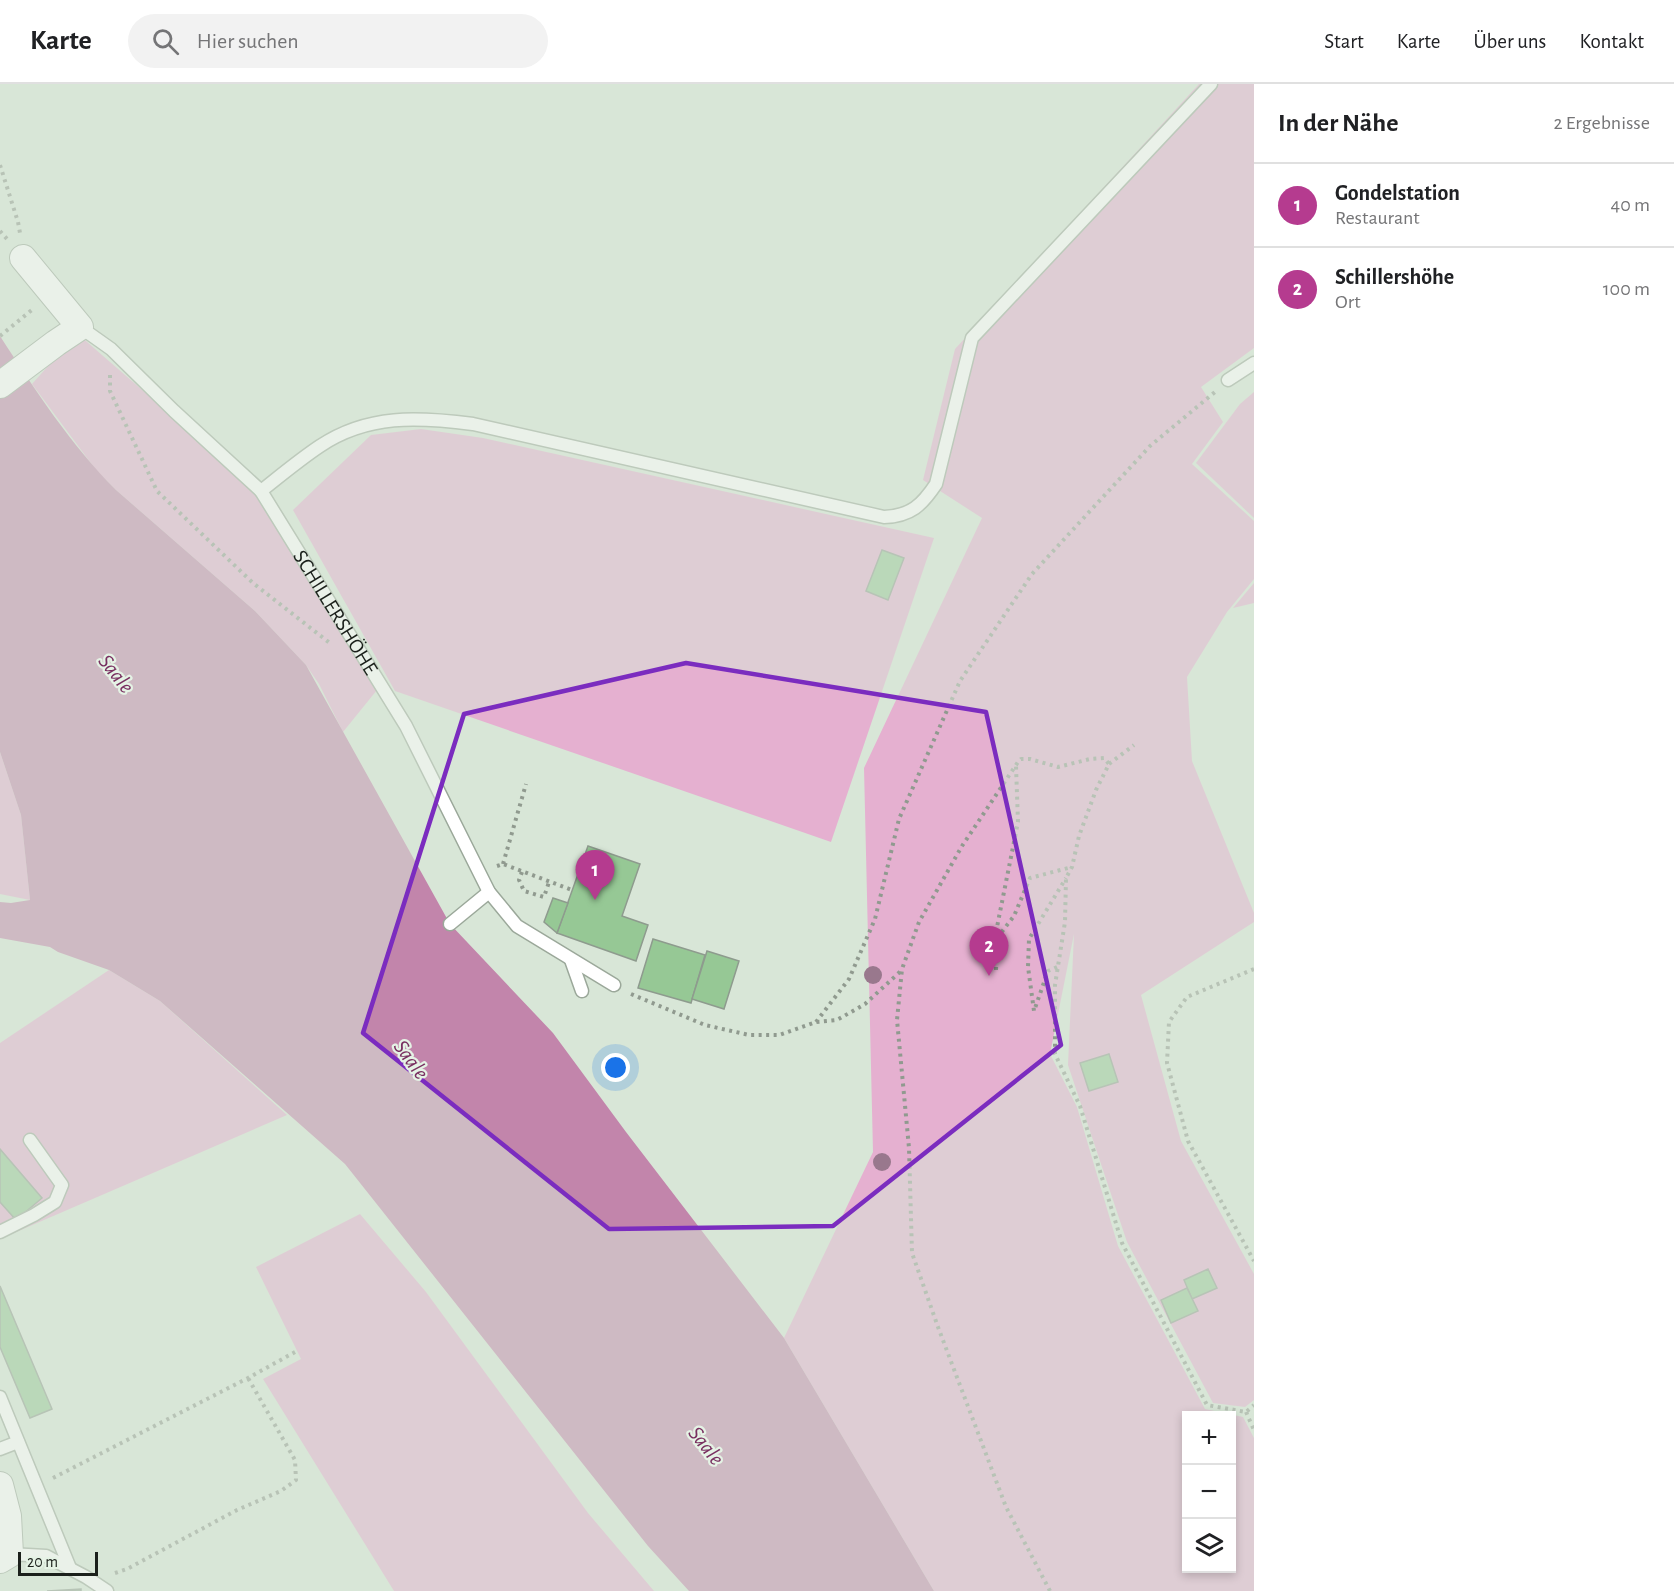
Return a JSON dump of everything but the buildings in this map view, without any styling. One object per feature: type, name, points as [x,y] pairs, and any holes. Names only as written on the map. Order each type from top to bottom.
[{"type":"street","name":"SCHILLERSHÖHE","points":[[23,258],[80,327]]},
{"type":"street","points":[[0,385],[80,327]]},
{"type":"street","points":[[0,1485],[8,1516],[5,1557]]},
{"type":"lane","points":[[261,491],[321,445],[353,429],[392,419],[430,418],[473,424],[884,517],[900,517],[927,498],[936,484],[972,338],[1211,84]]},
{"type":"lane","name":"SCHILLERSHÖHE","points":[[80,327],[111,349],[261,491],[406,726],[489,892],[517,926],[615,985]]},
{"type":"lane","points":[[1228,380],[1254,363]]},
{"type":"lane","points":[[450,924],[489,892]]},
{"type":"lane","points":[[571,960],[582,991]]},
{"type":"lane","points":[[0,1232],[55,1202],[62,1185],[30,1140]]},
{"type":"lane","points":[[0,1397],[70,1568]]},
{"type":"lane","points":[[0,1449],[18,1442]]},
{"type":"lane","points":[[5,1557],[46,1556],[107,1591]]},
{"type":"path","points":[[0,165],[18,222],[23,258]]},
{"type":"path","points":[[0,336],[52,293]]},
{"type":"path","points":[[111,349],[110,391],[158,491],[253,583],[334,646]]},
{"type":"path","points":[[816,1022],[849,979],[875,919],[899,819],[960,681],[1032,574],[1150,446],[1228,380]]},
{"type":"path","points":[[1058,967],[1048,971],[1034,1011],[1028,967],[1029,939],[1072,867],[1079,836],[1108,764],[1134,745]]},
{"type":"path","points":[[1050,1591],[1006,1507],[912,1253],[909,1148],[897,1020],[903,969],[919,922],[962,846],[1016,765],[1022,759],[1058,767],[1104,758],[1108,764]]},
{"type":"path","points":[[996,970],[997,927],[1017,822],[1016,765]]},
{"type":"path","points":[[503,864],[526,784]]},
{"type":"path","points":[[480,876],[503,864],[572,891]]},
{"type":"path","points":[[997,939],[1014,916],[1030,878],[1072,867]]},
{"type":"path","points":[[522,872],[519,880],[524,891],[544,897],[549,882]]},
{"type":"path","points":[[1066,878],[1065,922],[1055,985],[1054,1054],[1080,1106],[1122,1243],[1207,1406],[1246,1412],[1254,1405]]},
{"type":"path","points":[[615,985],[624,992],[705,1025],[749,1035],[779,1035],[816,1022],[837,1020],[865,1004],[903,969]]},
{"type":"path","points":[[1254,969],[1186,997],[1169,1022],[1167,1063],[1188,1141],[1254,1261]]},
{"type":"path","points":[[36,1487],[295,1352]]},
{"type":"path","points":[[91,1580],[127,1569],[237,1510],[281,1491],[296,1480],[295,1460],[249,1378]]},
{"type":"path","points":[[1246,1412],[1254,1430]]},
{"type":"highlighted area","points":[[686,663],[986,712],[1061,1045],[833,1226],[609,1229],[363,1033],[464,714]]},
{"type":"shaded area","points":[[1199,84],[1254,84],[1254,348],[1201,387],[1223,422],[1192,464],[1254,521],[1254,579],[1227,612],[1187,677],[1192,761],[1254,913],[1254,922],[1141,995],[1181,1141],[1254,1274],[1254,1400],[1245,1407],[1213,1403],[1127,1242],[1068,1065],[1074,934],[1050,1054],[1077,1107],[1118,1246],[1205,1409],[1214,1411],[1182,1411],[1182,1573],[1236,1573],[1236,1416],[1243,1417],[1254,1438],[1254,1591],[934,1591],[784,1338],[873,1152],[864,768],[982,518],[923,480],[955,349]]},
{"type":"shaded area","points":[[79,335],[171,415],[252,490],[377,690],[343,732],[319,684],[306,665],[255,611],[96,470],[32,384]]},
{"type":"shaded area","points":[[1254,392],[1254,518],[1196,463],[1240,404]]},
{"type":"shaded area","points":[[421,429],[483,438],[934,538],[831,842],[395,691],[293,510],[371,435]]},
{"type":"shaded area","points":[[1254,583],[1254,603],[1233,608]]},
{"type":"shaded area","points":[[0,752],[21,815],[30,900],[0,894]]},
{"type":"shaded area","points":[[109,970],[160,1001],[287,1115],[0,1239],[0,1043]]},
{"type":"shaded area","points":[[360,1214],[426,1292],[588,1513],[654,1591],[394,1591],[263,1379],[301,1359],[256,1267]]},
{"type":"water","name":"Saale","points":[[0,336],[54,416],[100,473],[116,490],[255,611],[306,665],[450,924],[553,1033],[784,1338],[934,1591],[689,1591],[648,1546],[345,1164],[160,1001],[109,970],[50,947],[0,938],[0,902],[30,900],[21,815],[0,752]]},
{"type":"place","name":"Gondelstation","points":[[595,900]]},
{"type":"place","name":"Schillershöhe","points":[[989,976]]}]
